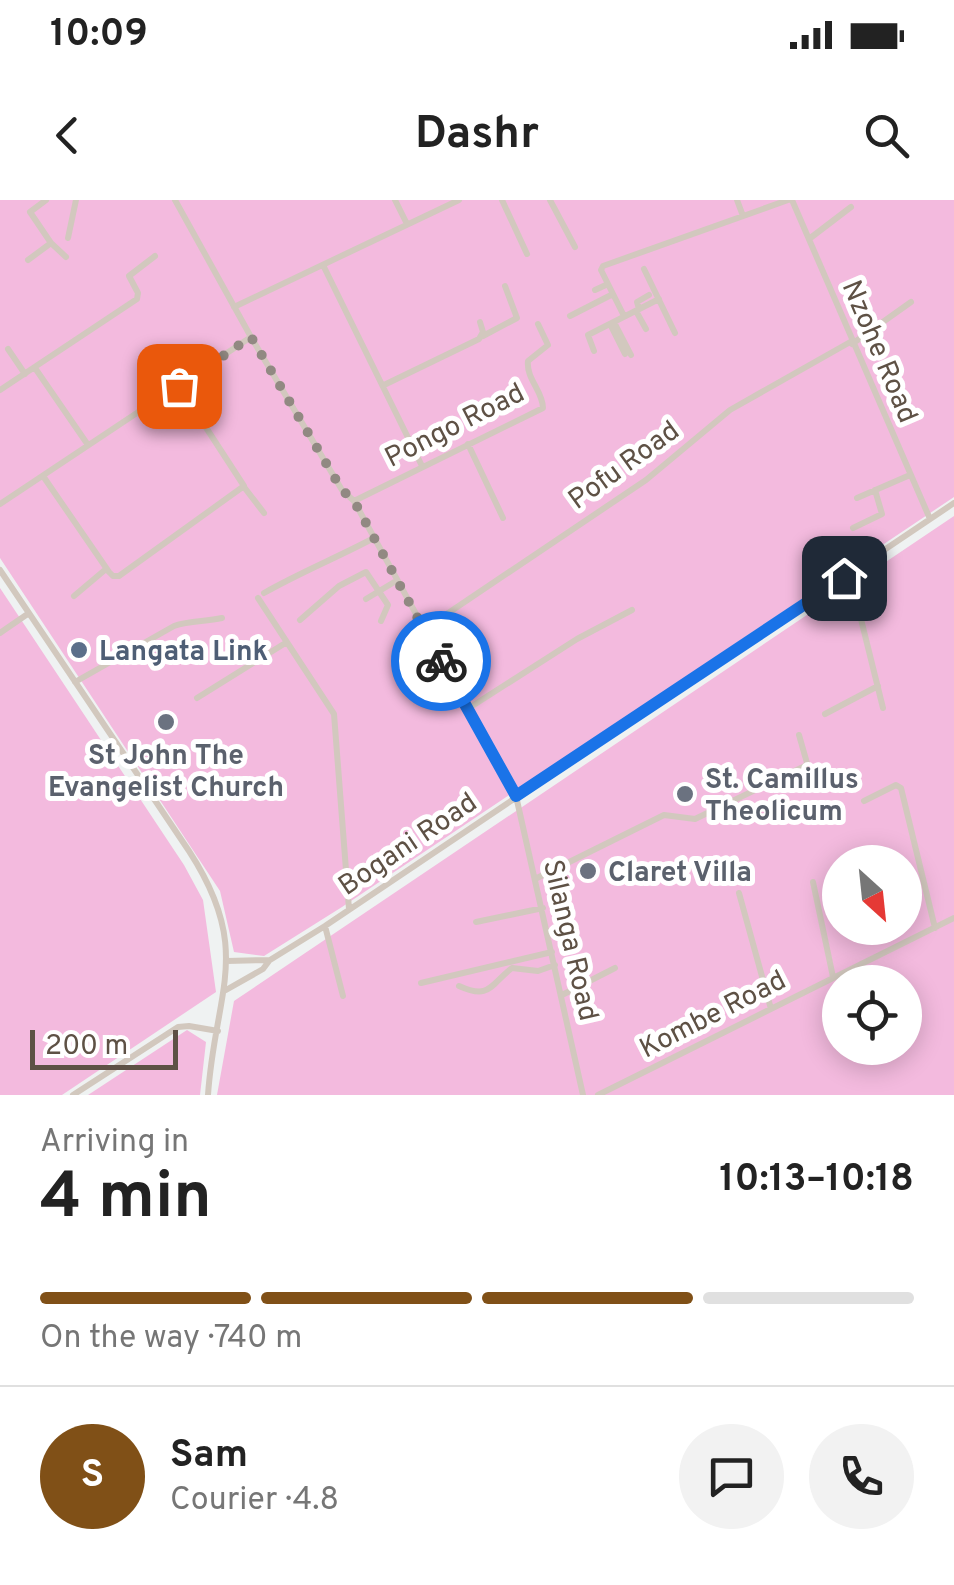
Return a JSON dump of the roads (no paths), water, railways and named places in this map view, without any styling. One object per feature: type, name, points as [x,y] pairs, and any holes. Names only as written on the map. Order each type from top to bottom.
[{"type":"street","points":[[46,200],[30,212],[66,257]]},
{"type":"street","points":[[68,238],[76,200]]},
{"type":"street","name":"Silanga Road","points":[[175,200],[342,490],[354,501],[516,796],[583,1095]]},
{"type":"street","points":[[395,200],[407,224]]},
{"type":"street","points":[[234,307],[458,200]]},
{"type":"street","points":[[502,200],[527,254]]},
{"type":"street","points":[[550,200],[575,247]]},
{"type":"street","points":[[737,200],[744,216]]},
{"type":"street","points":[[624,316],[601,270],[608,264],[790,200]]},
{"type":"street","name":"Nzohe Road","points":[[790,200],[930,519]]},
{"type":"street","points":[[809,239],[851,207]]},
{"type":"street","points":[[28,260],[52,243]]},
{"type":"street","points":[[0,390],[137,298],[129,276],[155,256]]},
{"type":"street","points":[[323,265],[422,466]]},
{"type":"street","points":[[644,269],[675,332]]},
{"type":"street","points":[[595,290],[608,284]]},
{"type":"street","points":[[384,385],[517,318],[506,286]]},
{"type":"street","points":[[570,316],[613,294]]},
{"type":"street","points":[[646,329],[637,302],[649,295]]},
{"type":"street","points":[[594,350],[587,336],[659,298]]},
{"type":"street","name":"Pofu Road","points":[[423,630],[646,480],[730,410],[852,343],[911,302]]},
{"type":"street","points":[[480,322],[482,337]]},
{"type":"street","points":[[612,323],[628,355]]},
{"type":"street","name":"Pongo Road","points":[[354,501],[543,408],[527,368],[528,362],[548,344],[538,324]]},
{"type":"street","points":[[0,504],[250,335]]},
{"type":"street","points":[[8,349],[25,374]]},
{"type":"street","points":[[34,368],[88,445]]},
{"type":"street","points":[[179,386],[264,512]]},
{"type":"street","points":[[468,444],[503,518]]},
{"type":"street","points":[[857,498],[910,475]]},
{"type":"street","points":[[44,476],[113,576],[119,576],[162,547],[244,487]]},
{"type":"street","points":[[853,528],[882,514],[874,490]]},
{"type":"street","name":"Bogani Road","points":[[226,990],[263,969],[270,960],[954,503]]},
{"type":"street","points":[[349,910],[336,718],[261,596],[300,572],[330,562],[372,539]]},
{"type":"street","points":[[0,570],[203,874],[222,920],[226,990],[208,1095]]},
{"type":"street","points":[[74,596],[106,570]]},
{"type":"street","points":[[300,620],[339,586],[366,572],[388,605],[381,621]]},
{"type":"street","points":[[844,578],[854,595],[882,708]]},
{"type":"street","points":[[366,598],[396,582]]},
{"type":"street","points":[[469,708],[577,639],[632,610]]},
{"type":"street","points":[[0,632],[29,613]]},
{"type":"street","points":[[75,682],[174,626],[190,620],[222,618]]},
{"type":"street","points":[[198,698],[287,642]]},
{"type":"street","points":[[825,714],[878,686]]},
{"type":"street","points":[[535,879],[664,815],[695,819],[804,766],[807,763],[799,735]]},
{"type":"street","points":[[864,802],[896,785],[901,788],[935,928]]},
{"type":"street","points":[[813,882],[830,965]]},
{"type":"street","points":[[739,892],[771,1009]]},
{"type":"street","points":[[476,922],[543,908]]},
{"type":"street","name":"Kombe Road","points":[[860,965],[954,918]]},
{"type":"street","points":[[325,926],[343,996]]},
{"type":"street","points":[[422,983],[552,952]]},
{"type":"street","points":[[227,961],[270,960]]},
{"type":"street","points":[[459,986],[485,992],[512,968],[538,971],[555,966]]},
{"type":"street","points":[[562,995],[616,968]]},
{"type":"street","name":"Kombe Road","points":[[598,1095],[822,984]]},
{"type":"street","points":[[73,1095],[178,1027],[218,1030]]},
{"type":"place","name":"Langata Link","points":[[79,650]]},
{"type":"place","name":"St John The Evangelist Church","points":[[166,722]]},
{"type":"place","name":"St. Camillus Theolicum","points":[[685,794]]},
{"type":"place","name":"Claret Villa","points":[[588,871]]}]
